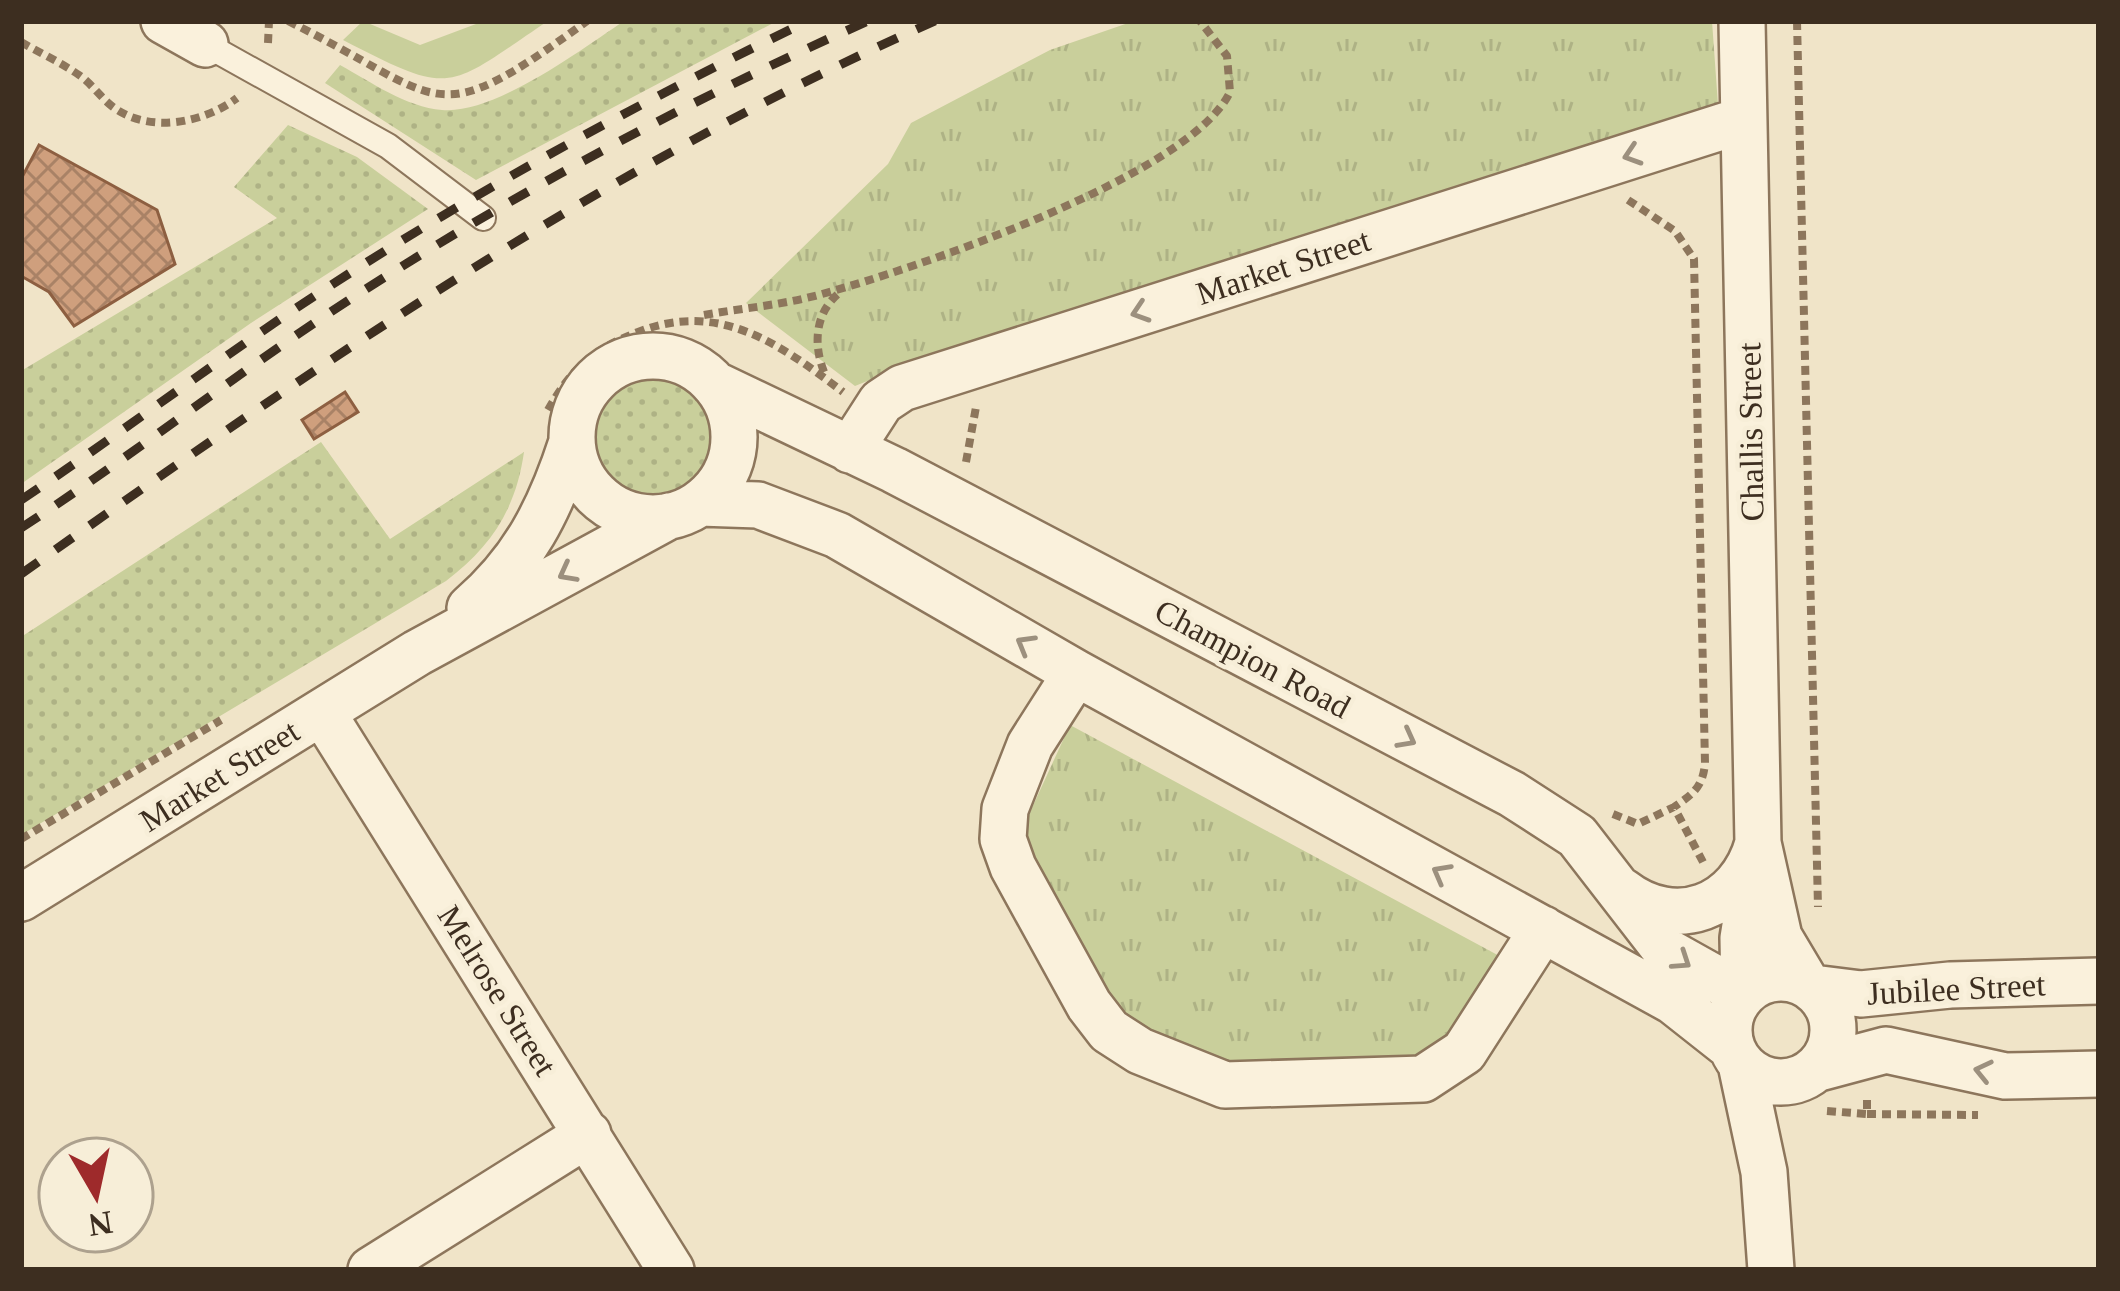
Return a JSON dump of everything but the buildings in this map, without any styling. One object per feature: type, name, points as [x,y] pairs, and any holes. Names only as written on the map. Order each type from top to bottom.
[{"type":"street","points":[[164,21],[205,44]]},
{"type":"street","name":"Challis Street","points":[[1742,21],[1758,843],[1743,938],[1743,993]]},
{"type":"street","name":"Market Street","points":[[861,431],[887,396],[911,385],[1743,120]]},
{"type":"street","points":[[684,510],[720,483],[733,447],[732,418],[714,384],[688,364],[666,357],[621,363],[586,391],[558,432],[583,478],[609,505],[632,515],[758,506],[812,523],[1672,1001],[1774,1082],[1806,1084]]},
{"type":"street","name":"Champion Road","points":[[714,384],[861,431],[1512,794],[1577,836],[1666,951],[1743,993]]},
{"type":"street","name":"Market Street","points":[[417,653],[513,567],[543,520],[558,432]]},
{"type":"street","name":"Market Street","points":[[21,898],[417,653],[684,510]]},
{"type":"street","points":[[1076,673],[1030,745],[1005,809],[1003,838],[1013,867],[1089,1005],[1109,1031],[1140,1051],[1225,1085],[1424,1079],[1464,1052],[1543,929]]},
{"type":"street","name":"Melrose Street","points":[[322,712],[671,1270]]},
{"type":"street","points":[[1622,891],[1657,912],[1695,911],[1734,887],[1758,843]]},
{"type":"street","name":"Challis Street","points":[[1758,843],[1779,937],[1810,986]]},
{"type":"street","points":[[1770,1214],[1806,1084],[1830,1048],[1833,1032],[1828,1007],[1810,986],[1774,977],[1743,993],[1729,1018],[1770,1214],[1771,1270]]},
{"type":"street","name":"Jubilee Street","points":[[1810,986],[1861,994],[1950,985],[2099,981]]},
{"type":"street","name":"Jubilee Street","points":[[1806,1084],[1869,1052],[1910,1052],[2005,1076],[2099,1074]]},
{"type":"street","points":[[371,1270],[588,1134]]},
{"type":"lane","points":[[205,44],[388,146],[483,218]]},
{"type":"path","points":[[21,41],[81,76],[116,110],[144,121],[178,122],[213,114],[236,100],[254,75],[268,42],[269,21]]},
{"type":"path","points":[[289,21],[412,89],[449,98],[500,83],[587,21]]},
{"type":"path","points":[[558,432],[577,364],[595,351],[650,327],[776,305],[856,284],[1122,179],[1207,123],[1225,102],[1232,81],[1221,44],[1200,21]]},
{"type":"path","points":[[1779,937],[1819,938],[1797,21]]},
{"type":"path","points":[[1616,194],[1675,231],[1694,259],[1705,763],[1704,780],[1674,807]]},
{"type":"path","points":[[856,284],[831,299],[819,323],[818,351],[827,377],[861,431]]},
{"type":"path","points":[[686,318],[749,330],[827,377]]},
{"type":"path","points":[[964,405],[985,397],[973,415],[966,466]]},
{"type":"path","points":[[21,839],[224,719]]},
{"type":"path","points":[[1806,1084],[1867,1114],[1869,1052]]},
{"type":"green space","points":[[363,21],[420,45],[484,21],[548,21],[489,61],[449,78],[408,71],[343,40]]},
{"type":"green space","points":[[624,21],[777,21],[476,180],[325,83],[340,65],[415,104],[463,109],[537,78]]},
{"type":"green space","points":[[1134,21],[1712,21],[1718,105],[944,350],[855,386],[746,303],[888,164],[911,123],[1050,50]]},
{"type":"green space","points":[[288,125],[357,157],[428,209],[251,323],[21,484],[21,371],[277,218],[234,187]]},
{"type":"green space","points":[[654,376],[678,380],[698,394],[712,414],[716,438],[712,462],[698,482],[678,496],[654,500],[630,496],[610,482],[596,462],[592,438],[596,414],[610,394],[630,380]]},
{"type":"green space","points":[[321,442],[390,539],[524,452],[515,491],[499,525],[476,555],[446,581],[21,835],[21,637]]},
{"type":"green space","points":[[1070,725],[1505,959],[1439,1060],[1242,1076],[1121,1017],[1024,851],[1025,823]]},
{"type":"railway","points":[[21,500],[276,322],[433,222],[618,117],[808,21]]},
{"type":"railway","points":[[21,528],[310,326],[477,221],[670,115],[868,21]]},
{"type":"railway","points":[[21,574],[464,274],[693,140],[935,21]]}]
